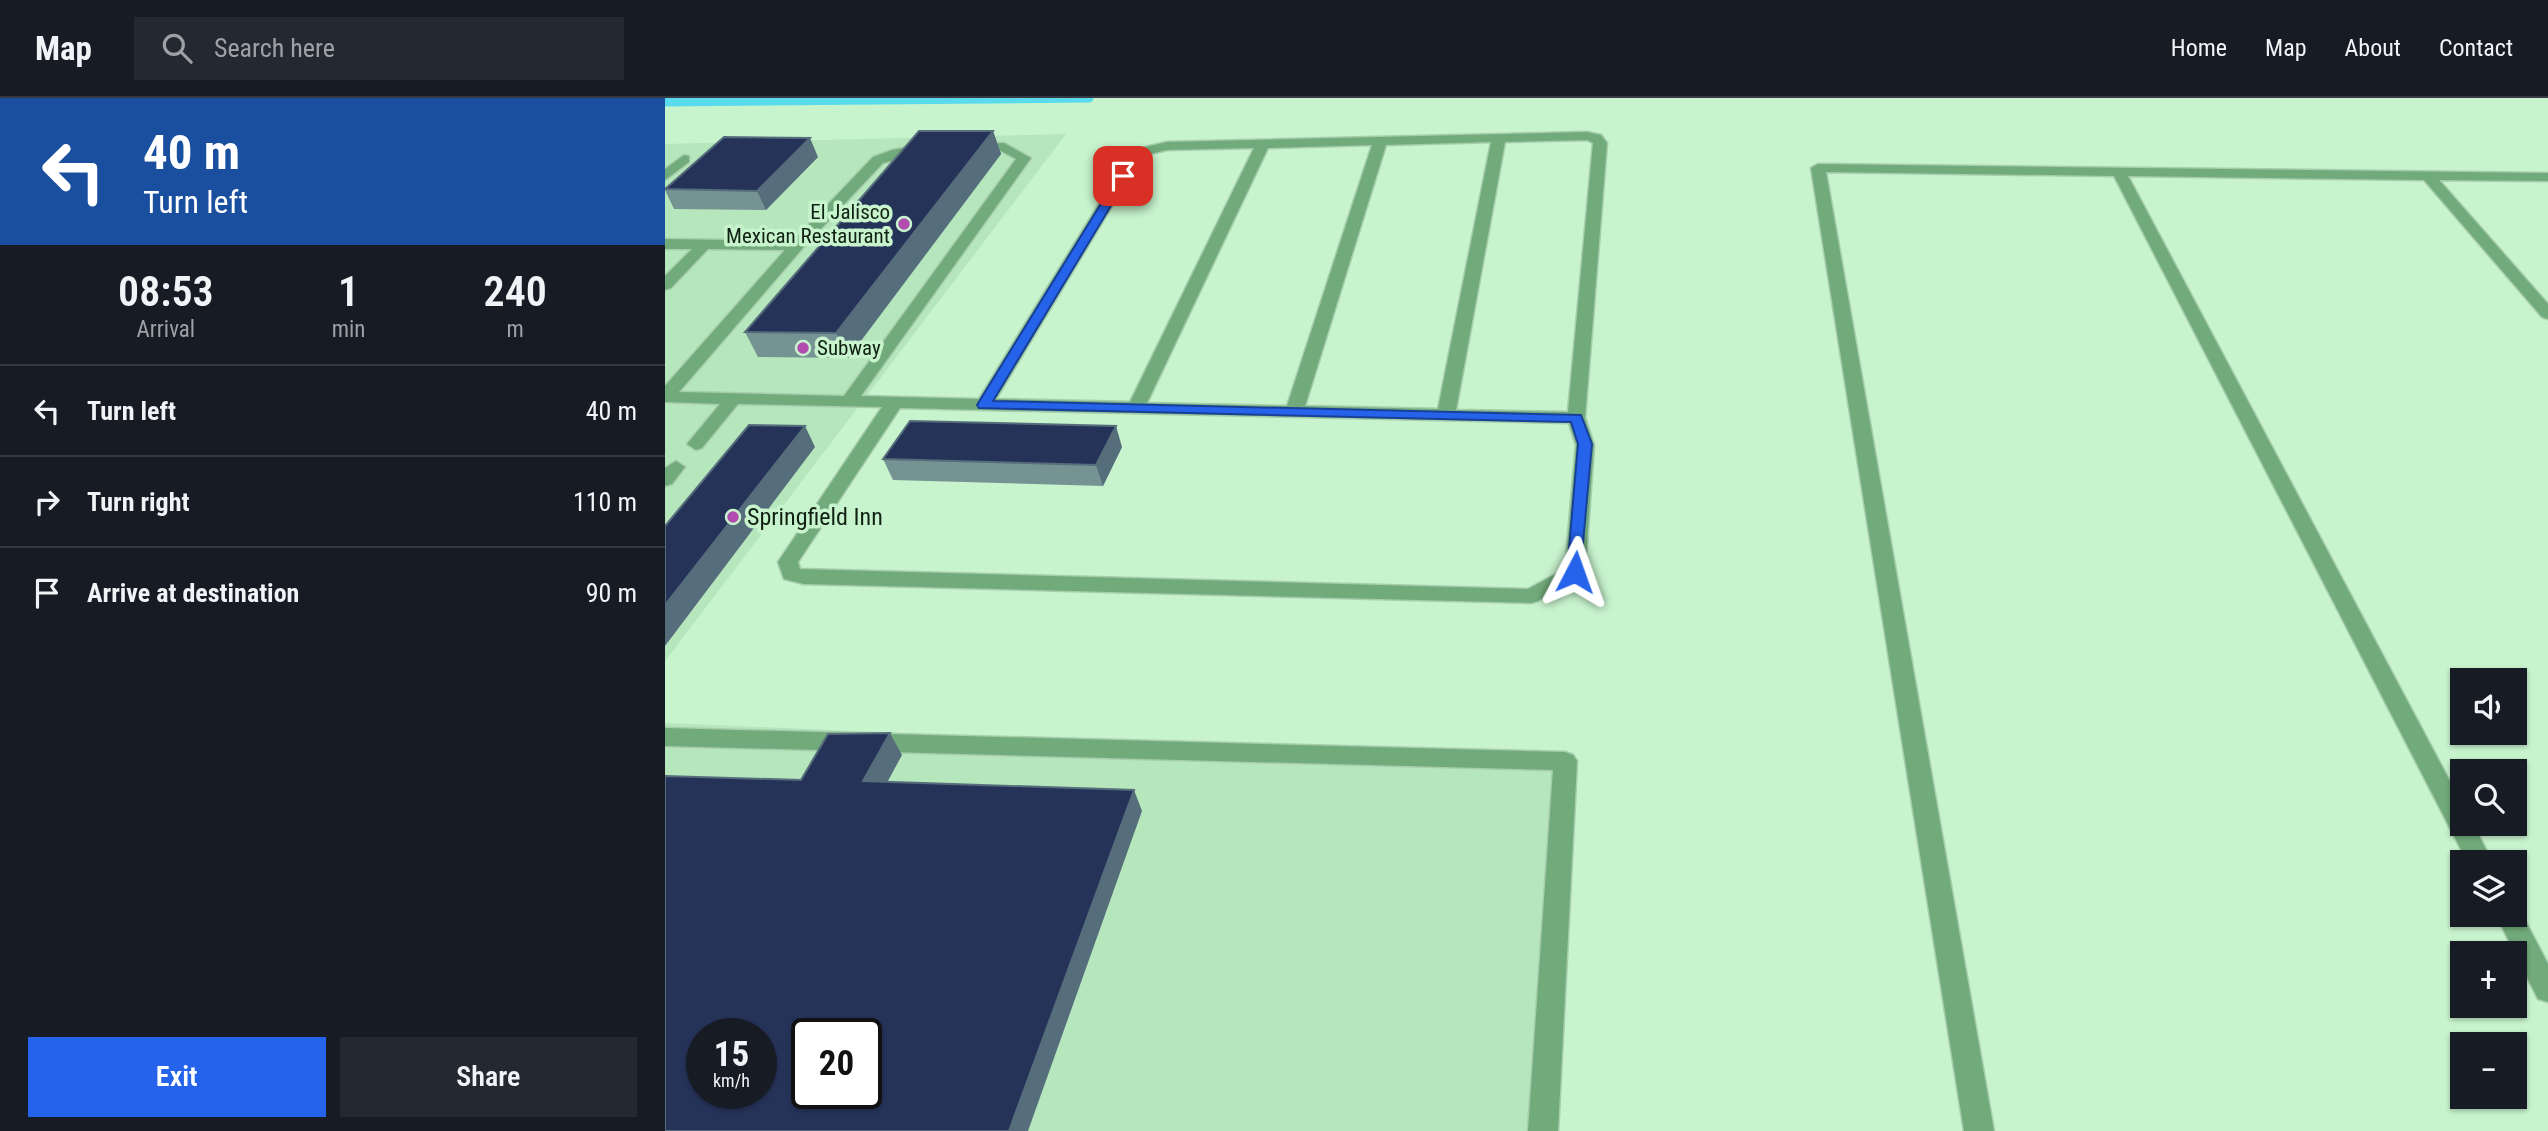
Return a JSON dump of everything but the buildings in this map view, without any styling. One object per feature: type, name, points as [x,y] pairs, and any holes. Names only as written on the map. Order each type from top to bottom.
[{"type":"lane","points":[[894,403],[787,562],[791,574],[804,578],[1531,596],[1575,572],[1585,444],[1576,418],[1600,143],[1596,138],[1587,136],[1167,146],[1137,153],[984,405]]},
{"type":"lane","points":[[1446,416],[1499,138]]},
{"type":"lane","points":[[1294,412],[1380,141]]},
{"type":"lane","points":[[1136,408],[1263,144]]},
{"type":"lane","points":[[848,402],[1024,158],[1004,147],[947,147],[897,153],[878,160],[797,246],[665,397],[848,402],[1446,416],[1576,418]]},
{"type":"lane","points":[[665,176],[684,159]]},
{"type":"lane","points":[[1979,1131],[1818,168],[2548,177]]},
{"type":"lane","points":[[2118,171],[2474,850]]},
{"type":"lane","points":[[2427,175],[2548,314]]},
{"type":"lane","points":[[665,244],[797,246]]},
{"type":"lane","points":[[665,285],[705,244]]},
{"type":"lane","points":[[665,261],[689,261]]},
{"type":"lane","points":[[696,444],[733,399]]},
{"type":"lane","points":[[665,737],[1565,761],[1543,1131]]},
{"type":"lane","points":[[2515,927],[2548,990]]},
{"type":"shaded area","points":[[1066,134],[665,661],[665,144]]},
{"type":"shaded area","points":[[665,723],[1565,761],[1539,1131],[665,1131]]},
{"type":"waterway","points":[[665,102],[1089,98]]},
{"type":"place","name":"El Jalisco Mexican Restaurant","points":[[904,224]]},
{"type":"place","name":"Subway","points":[[803,348]]},
{"type":"place","name":"Springfield Inn","points":[[733,517]]},
{"type":"route","points":[[1123,176],[984,405],[1576,418],[1585,444],[1575,572]]}]
